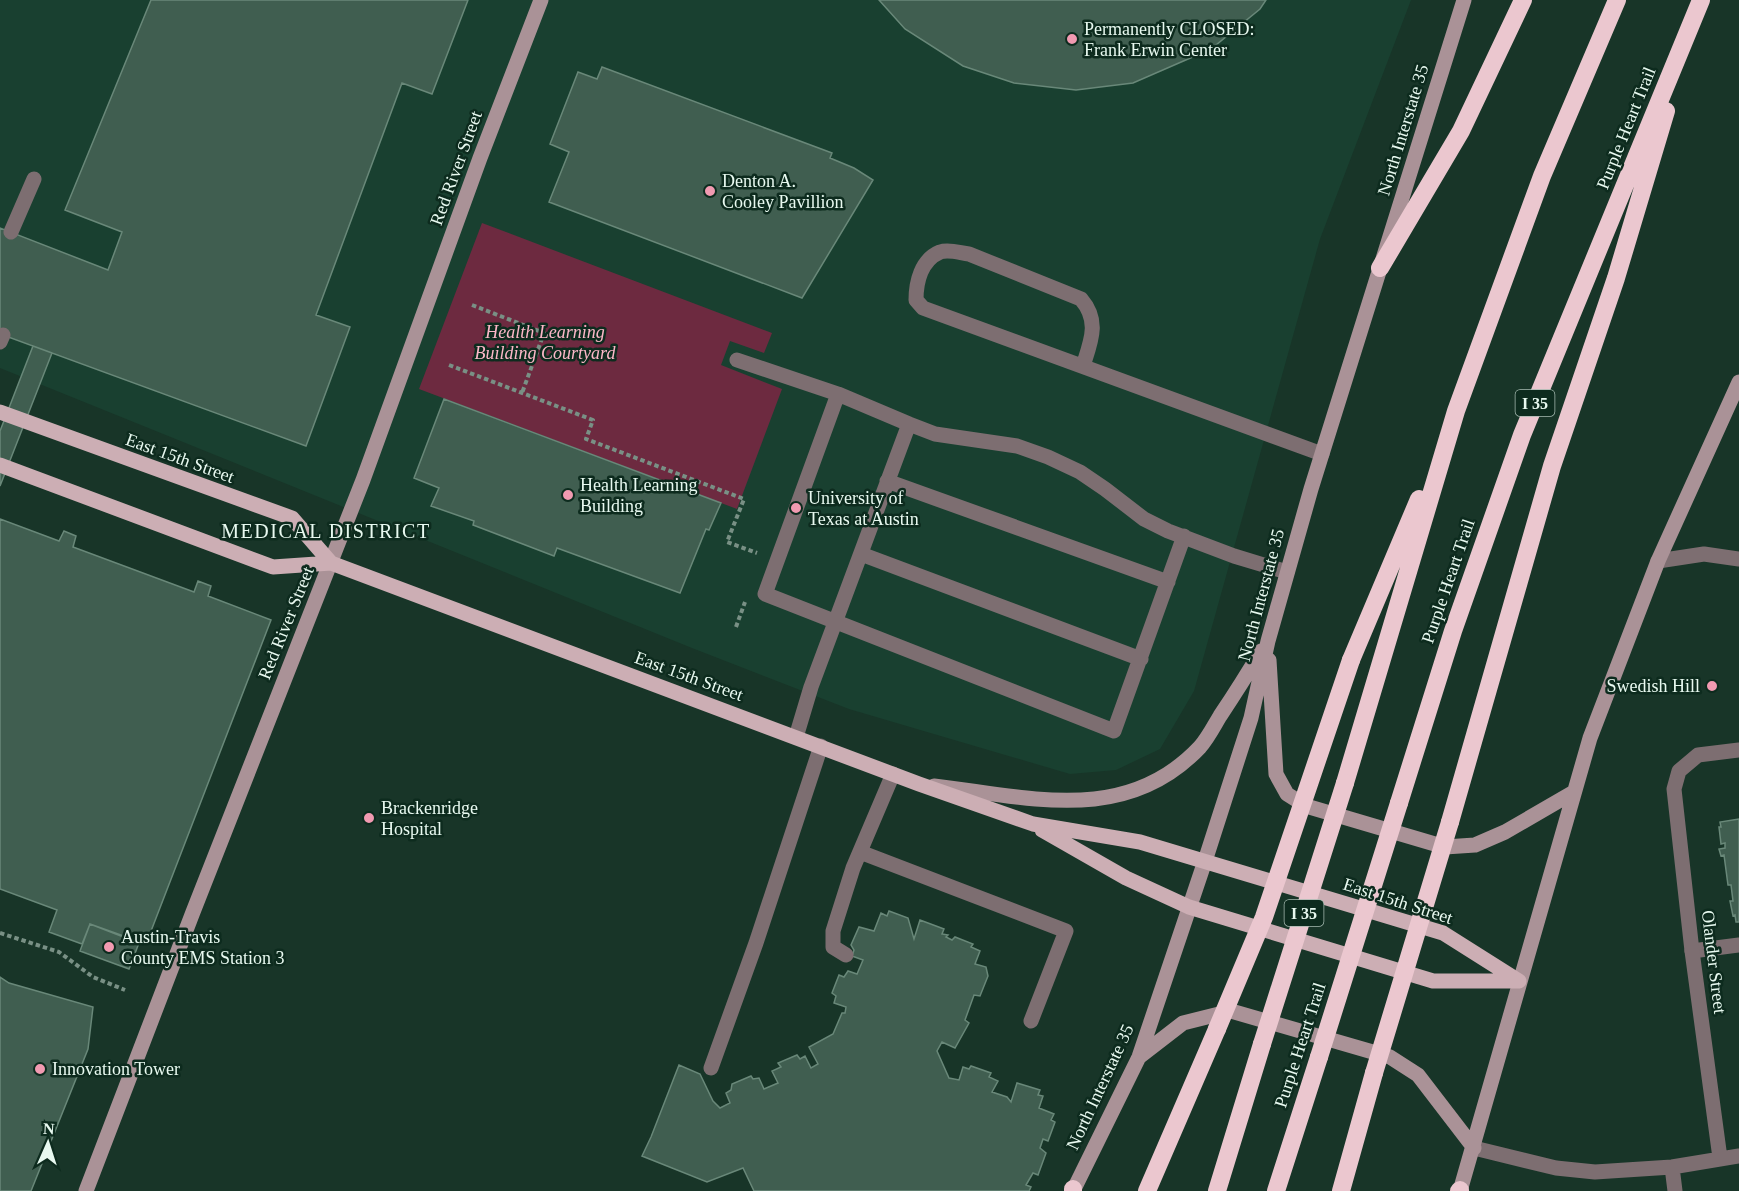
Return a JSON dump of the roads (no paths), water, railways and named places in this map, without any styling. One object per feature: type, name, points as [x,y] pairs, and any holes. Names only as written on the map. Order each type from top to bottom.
[{"type":"highway","points":[[1380,268],[1461,131],[1523,0]]},
{"type":"highway","name":"Purple Heart Trail","points":[[1217,1191],[1345,783],[1456,411],[1542,176],[1617,0]]},
{"type":"highway","points":[[1341,1191],[1552,466],[1616,278],[1699,6]]},
{"type":"highway","name":"Purple Heart Trail","points":[[1276,1191],[1453,631],[1522,435],[1699,6]]},
{"type":"highway","points":[[1147,1191],[1264,917],[1351,660],[1456,411]]},
{"type":"main road","name":"Red River Street","points":[[86,1191],[193,912],[332,563],[480,158],[541,0]]},
{"type":"main road","name":"North Interstate 35","points":[[1073,1190],[1139,1057],[1189,907],[1251,718],[1268,641],[1322,454],[1464,0]]},
{"type":"main road","points":[[1460,1191],[1590,738],[1658,561],[1739,382]]},
{"type":"main road","name":"East 15th Street","points":[[0,412],[292,518],[332,563]]},
{"type":"main road","name":"East 15th Street","points":[[0,465],[273,567],[332,563],[919,784],[1033,824],[1140,842],[1443,933],[1519,981]]},
{"type":"main road","points":[[1268,641],[1276,774],[1287,794],[1306,806],[1445,847],[1475,845],[1505,832],[1574,792]]},
{"type":"main road","points":[[919,784],[1060,801],[1097,800],[1128,794],[1166,777],[1201,746],[1268,641]]},
{"type":"main road","name":"East 15th Street","points":[[1033,824],[1126,878],[1189,907],[1433,981],[1519,981]]},
{"type":"main road","points":[[1139,1057],[1183,1023],[1231,1011],[1390,1057],[1418,1075],[1474,1148]]},
{"type":"street","points":[[11,232],[34,179]]},
{"type":"street","points":[[1083,366],[1090,345],[1093,321],[1089,309],[1081,299],[969,254],[952,251],[941,251],[930,260],[917,279],[916,300],[923,308],[1322,454]]},
{"type":"street","points":[[737,360],[838,394],[935,434],[1017,446],[1048,457],[1089,478],[1144,519],[1168,531],[1234,556],[1287,572]]},
{"type":"street","points":[[838,394],[765,594],[835,623],[1114,731],[1184,536]]},
{"type":"street","points":[[796,737],[811,687],[909,424]]},
{"type":"street","points":[[887,482],[1168,582]]},
{"type":"street","points":[[861,554],[1141,659]]},
{"type":"street","points":[[1658,561],[1704,554],[1739,560]]},
{"type":"street","points":[[711,1068],[756,943],[820,746]]},
{"type":"street","name":"Olander Street","points":[[1720,1158],[1692,951],[1674,789],[1679,771],[1698,755],[1739,750]]},
{"type":"street","points":[[846,955],[832,947],[832,931],[860,852],[893,774]]},
{"type":"street","points":[[860,852],[1066,931],[1031,1021]]},
{"type":"street","points":[[1692,951],[1739,945]]},
{"type":"street","points":[[1474,1148],[1556,1168],[1596,1172],[1672,1167],[1739,1156]]},
{"type":"street","points":[[1672,1167],[1675,1191]]},
{"type":"place","name":"Permanently CLOSED: Frank Erwin Center","points":[[1072,39]]},
{"type":"place","name":"Denton A. Cooley Pavillion","points":[[710,191]]},
{"type":"place","name":"Health Learning Building","points":[[568,495]]},
{"type":"place","name":"University of Texas at Austin","points":[[796,508]]},
{"type":"place","name":"Swedish Hill","points":[[1712,686]]},
{"type":"place","name":"Brackenridge Hospital","points":[[369,818]]},
{"type":"place","name":"Austin-Travis County EMS Station 3","points":[[109,947]]},
{"type":"place","name":"Innovation Tower","points":[[40,1069]]},
{"type":"district","name":"MEDICAL DISTRICT","points":[[326,531]]},
{"type":"park label","name":"Health Learning Building Courtyard","points":[[545,342]]}]
